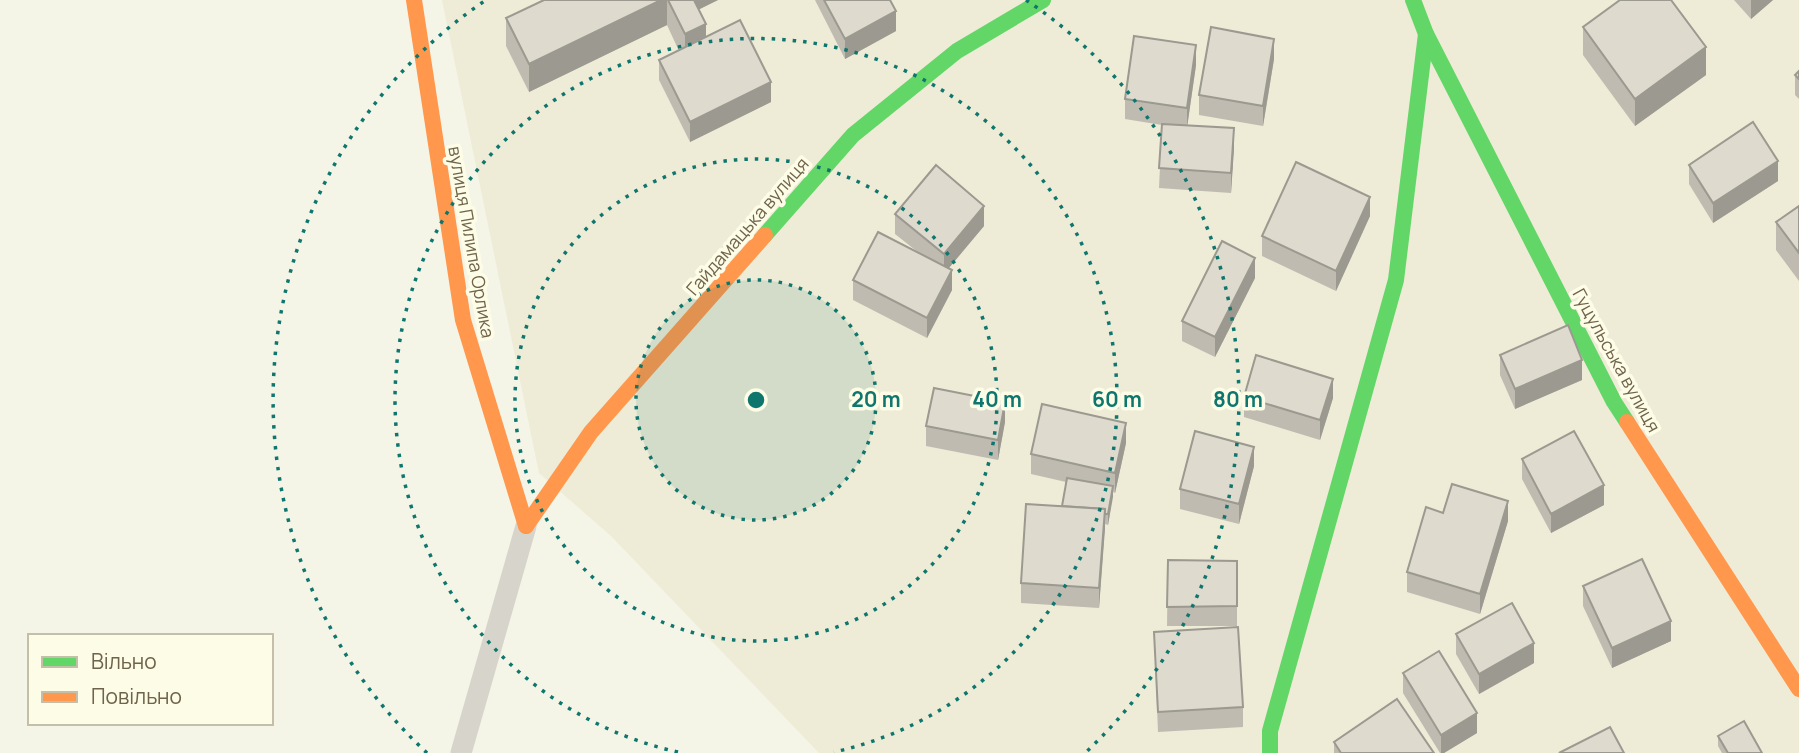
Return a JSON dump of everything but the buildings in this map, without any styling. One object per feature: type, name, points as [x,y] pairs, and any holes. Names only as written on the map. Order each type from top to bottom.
[{"type":"street","name":"вулиця Пилипа Орлика","points":[[414,0],[463,320],[526,526]]},
{"type":"street","name":"Гайдамацька вулиця","points":[[526,526],[591,432],[853,135],[957,51],[1043,0]]},
{"type":"street","name":"Гуцульська вулиця","points":[[1413,0],[1426,34],[1614,402],[1799,689]]},
{"type":"street","name":"Гуцульська вулиця","points":[[1270,753],[1270,731],[1396,280],[1426,34]]},
{"type":"lane","points":[[461,753],[526,526]]},
{"type":"shaded area","points":[[442,0],[1799,0],[1799,753],[819,753],[611,536],[539,473]]},
{"type":"traffic: fast","points":[[765,235],[853,135],[957,51],[1043,0]]},
{"type":"traffic: fast","points":[[1413,0],[1426,34],[1614,402],[1627,422]]},
{"type":"traffic: fast","points":[[1270,753],[1270,731],[1396,280],[1426,34]]},
{"type":"traffic: slow","points":[[414,0],[463,320],[526,526]]},
{"type":"traffic: slow","points":[[526,526],[591,432],[765,235]]},
{"type":"traffic: slow","points":[[1627,422],[1799,689]]}]
